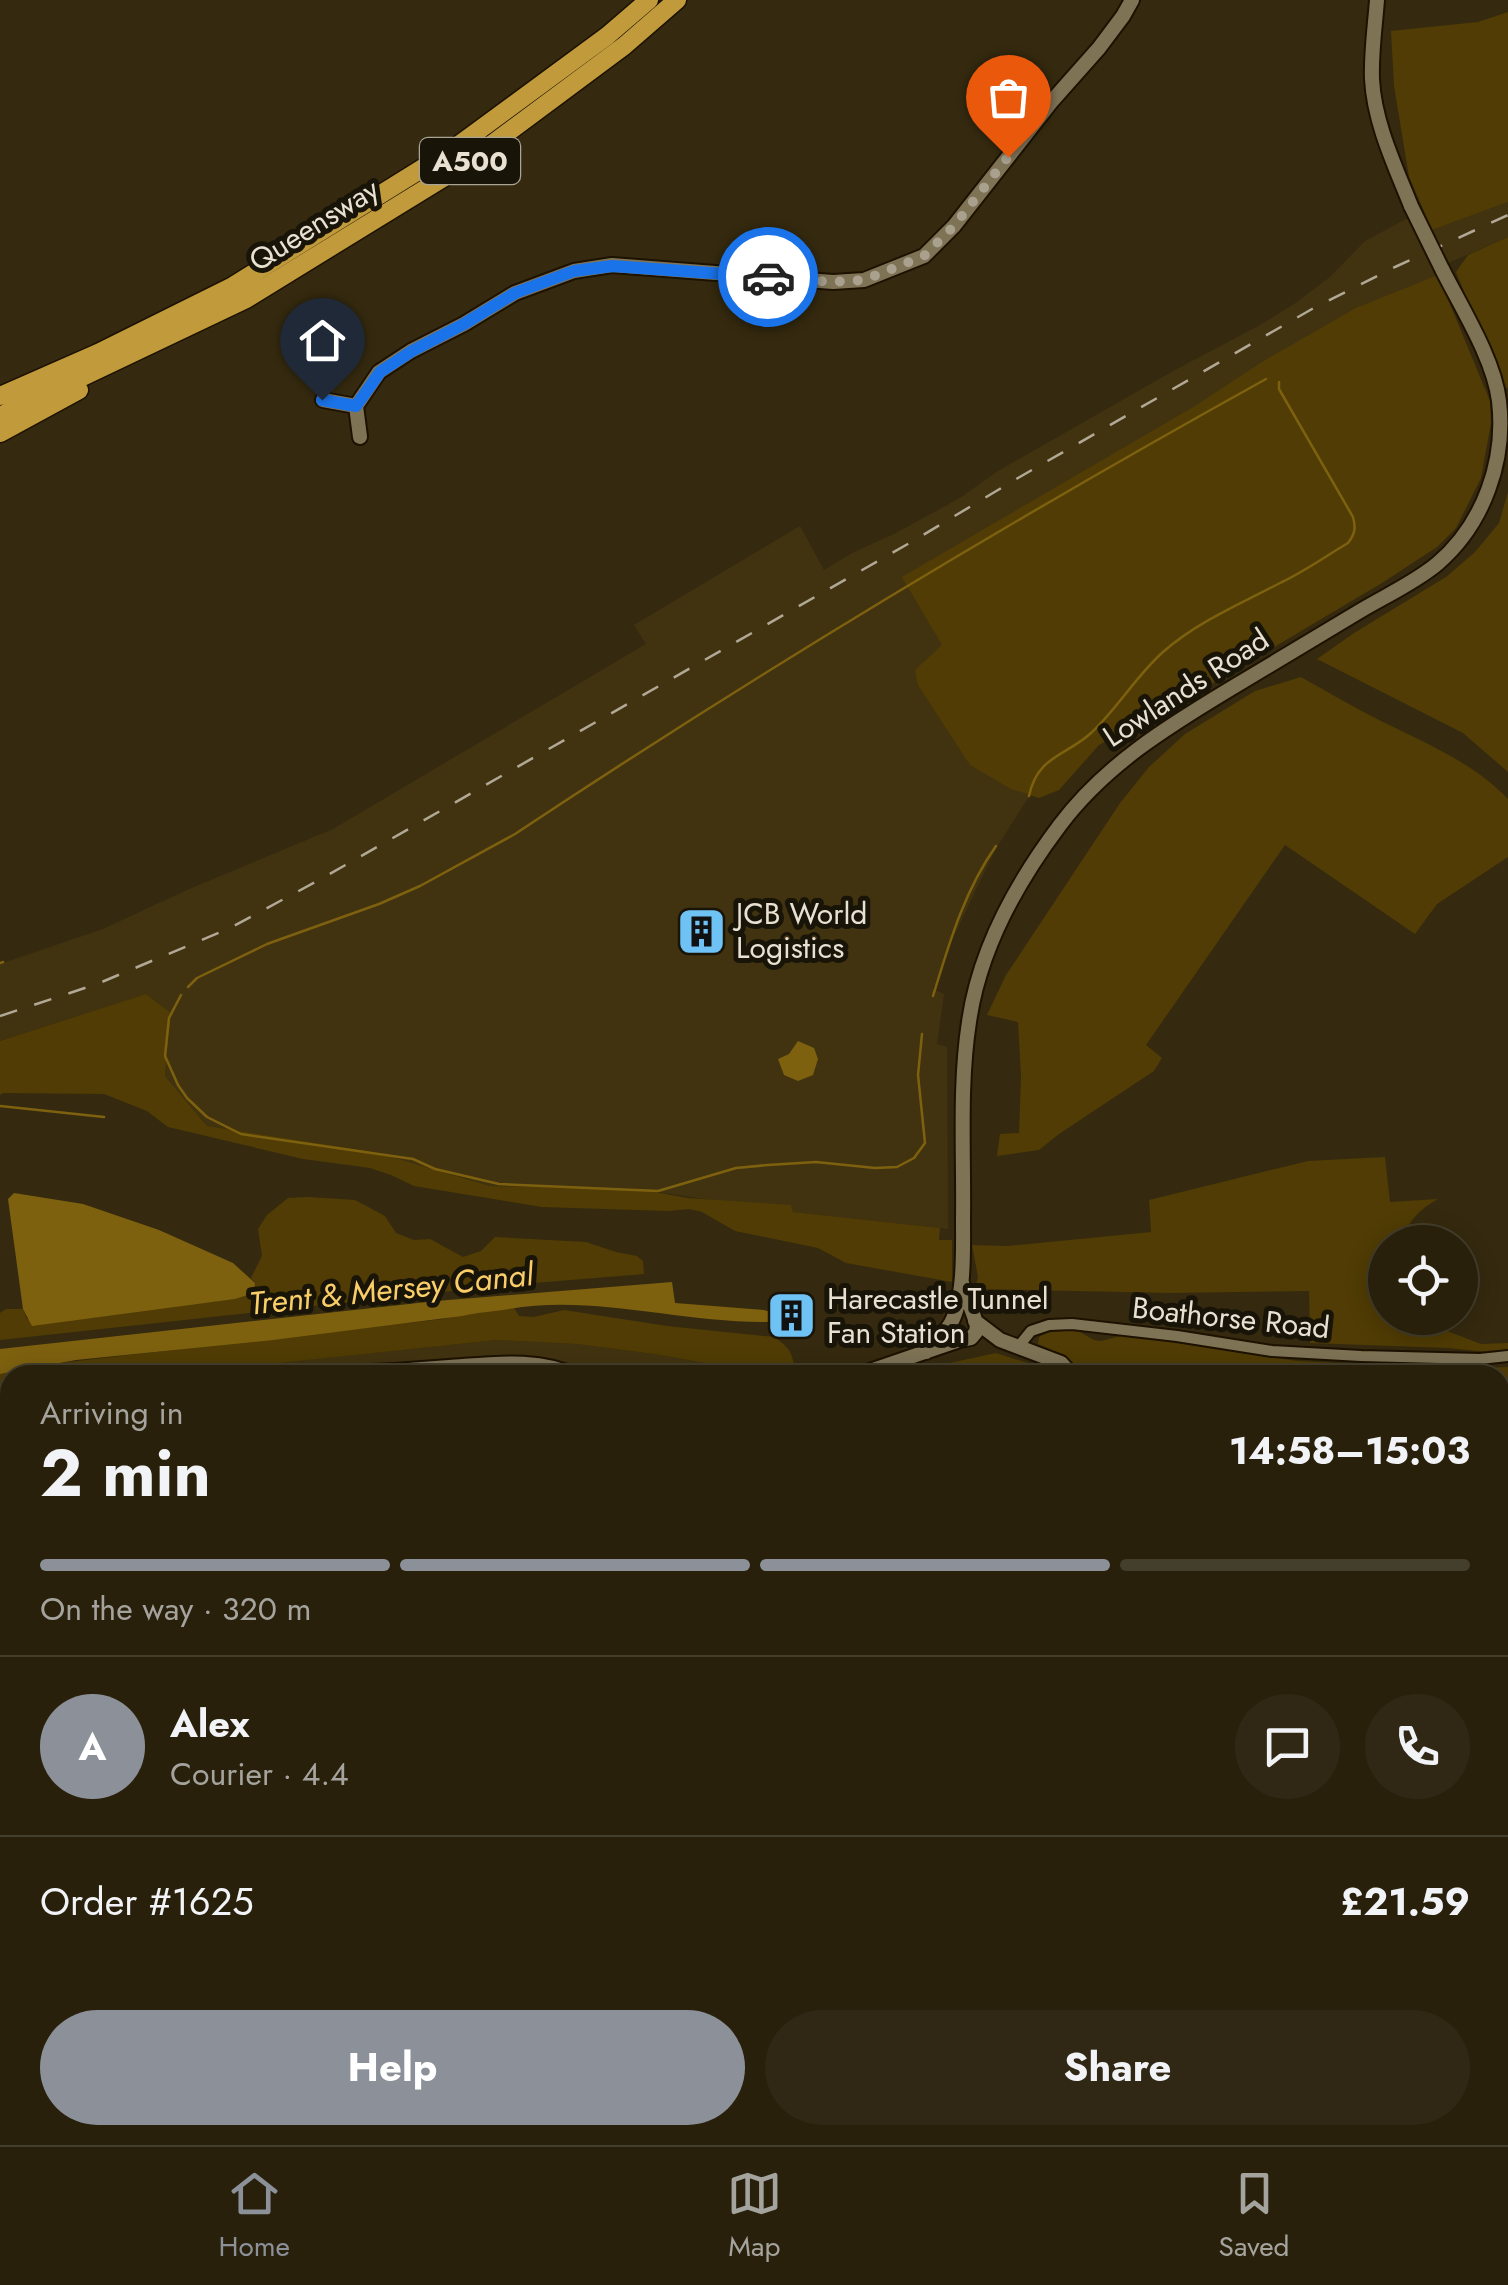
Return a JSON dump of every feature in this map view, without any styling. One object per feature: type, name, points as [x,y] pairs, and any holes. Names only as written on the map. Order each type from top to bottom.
[{"type":"highway","name":"Queensway","points":[[0,396],[233,286],[452,150],[607,36],[649,0]]},
{"type":"highway","name":"Queensway","points":[[0,416],[246,299],[464,165],[624,46],[677,0]]},
{"type":"highway","points":[[0,433],[246,299]]},
{"type":"highway","points":[[0,386],[124,340]]},
{"type":"street","points":[[360,438],[356,406],[380,372],[515,293],[574,271],[612,266],[832,282],[864,280],[924,256],[954,226],[1052,100],[1100,48],[1132,0]]},
{"type":"street","name":"Lowlands Road","points":[[951,1322],[962,1282],[968,1024],[984,962],[1004,916],[1045,846],[1061,822],[1113,767],[1160,732],[1437,564],[1472,523],[1484,499],[1499,452],[1495,380],[1411,206],[1388,147],[1372,78],[1377,0]]},
{"type":"street","points":[[322,400],[356,406]]},
{"type":"street","name":"Lowlands Road","points":[[962,1282],[974,1319]]},
{"type":"street","points":[[926,1352],[960,1314],[974,1319],[1000,1340],[1063,1365]]},
{"type":"street","points":[[888,1365],[964,1340],[976,1332],[974,1319]]},
{"type":"street","points":[[951,1322],[953,1335],[964,1340],[1000,1340]]},
{"type":"street","name":"Boathorse Road","points":[[1018,1347],[1031,1332],[1048,1325],[1072,1324],[1272,1351],[1480,1359],[1508,1356]]},
{"type":"street","points":[[444,1365],[554,1365]]},
{"type":"shaded area","points":[[1508,12],[1508,202],[1432,230],[1409,177],[1394,86],[1391,31],[1478,22]]},
{"type":"shaded area","points":[[1508,202],[1508,237],[1448,263],[1437,272],[1088,738],[1026,801],[995,850],[933,989],[944,994],[937,1044],[947,1047],[948,1229],[638,1189],[490,1186],[375,1152],[207,1126],[165,1076],[171,1013],[146,994],[0,1041],[0,964],[103,929],[333,829],[646,644],[634,625],[800,526],[824,570],[894,534],[960,498],[998,471],[1262,324],[1330,277],[1365,241],[1410,217],[1414,224],[1426,218],[1432,230]]},
{"type":"shaded area","points":[[1508,237],[1508,387],[1504,390],[1456,272],[1468,255]]},
{"type":"shaded area","points":[[1438,275],[1490,401],[1491,423],[1481,478],[1456,528],[1437,547],[1382,583],[1210,685],[1099,745],[1059,790],[1039,798],[1011,789],[970,765],[918,685],[915,670],[942,645],[902,577],[1356,308]]},
{"type":"shaded area","points":[[1508,492],[1508,772],[1463,733],[1317,659],[1446,577],[1475,552],[1499,523]]},
{"type":"shaded area","points":[[1301,677],[1449,755],[1495,787],[1508,799],[1508,857],[1437,904],[1415,934],[1285,845],[1146,1045],[1162,1058],[1154,1071],[1039,1150],[997,1156],[1000,1134],[1019,1133],[1018,1022],[987,1015],[1006,975],[1120,803],[1149,767],[1185,734],[1255,691]]},
{"type":"shaded area","points":[[146,994],[171,1013],[165,1076],[207,1126],[375,1152],[490,1186],[638,1189],[688,1198],[791,1205],[793,1212],[940,1228],[939,1240],[952,1240],[952,1282],[846,1263],[818,1248],[735,1231],[689,1209],[542,1207],[414,1186],[370,1168],[303,1159],[168,1127],[147,1111],[104,1094],[0,1095],[0,1041]]},
{"type":"shaded area","points":[[798,1041],[814,1048],[818,1059],[813,1075],[798,1081],[784,1075],[778,1059],[789,1054]]},
{"type":"shaded area","points":[[1385,1157],[1390,1202],[1438,1199],[1410,1225],[1368,1225],[1368,1335],[1458,1335],[1481,1344],[1508,1343],[1508,1349],[1488,1352],[1310,1343],[1309,1291],[975,1289],[978,1277],[972,1245],[1007,1246],[1151,1232],[1149,1200],[1308,1161]]},
{"type":"shaded area","points":[[14,1193],[83,1204],[159,1230],[233,1263],[255,1283],[254,1293],[235,1299],[32,1326],[23,1309],[8,1199]]},
{"type":"shaded area","points":[[288,1198],[355,1200],[385,1216],[396,1233],[414,1240],[430,1239],[463,1257],[481,1251],[495,1237],[586,1242],[637,1256],[643,1261],[644,1274],[522,1284],[500,1280],[470,1289],[0,1340],[0,1313],[6,1309],[23,1309],[27,1319],[137,1311],[254,1293],[251,1278],[262,1256],[258,1229],[267,1215]]},
{"type":"shaded area","points":[[672,1282],[675,1303],[764,1310],[788,1317],[788,1321],[718,1320],[543,1305],[49,1365],[0,1365],[0,1349],[436,1301]]},
{"type":"shaded area","points":[[514,1308],[519,1316],[534,1317],[564,1310],[774,1337],[784,1344],[794,1365],[716,1365],[577,1344],[497,1340],[259,1365],[46,1365],[443,1319]]},
{"type":"shaded area","points":[[1078,1331],[1101,1341],[1124,1335],[1297,1361],[1378,1365],[1071,1365],[1038,1344],[1039,1337],[1049,1332]]},
{"type":"shaded area","points":[[497,1340],[577,1344],[716,1365],[251,1365]]},
{"type":"shaded area","points":[[996,1353],[1034,1365],[940,1365]]},
{"type":"waterway","points":[[188,987],[197,978],[267,944],[420,886],[515,834],[886,599],[1266,379]]},
{"type":"waterway","points":[[1029,796],[1046,765],[1091,733],[1153,661],[1176,641],[1350,540],[1353,517],[1279,389],[1279,382]]},
{"type":"waterway","points":[[933,996],[966,900],[996,846]]},
{"type":"waterway","points":[[181,995],[169,1018],[165,1056],[178,1085],[207,1117],[241,1134],[413,1159],[435,1169],[499,1184],[658,1191],[736,1168],[816,1162],[897,1167],[914,1158],[925,1143],[918,1075],[922,1034]]},
{"type":"waterway","points":[[0,1106],[104,1117]]},
{"type":"railway","points":[[0,1016],[97,984],[230,928],[913,541],[1312,309],[1508,215]]},
{"type":"way so far","points":[[768,277],[864,280],[924,256],[954,226],[1008,157]]},
{"type":"place","name":"JCB World Logistics","points":[[701,931]]},
{"type":"place","name":"Harecastle Tunnel Fan Station","points":[[792,1316]]},
{"type":"route","points":[[322,400],[356,406],[380,372],[412,351],[515,293],[574,271],[612,266],[768,277]]},
{"type":"water label","name":"Trent & Mersey Canal","points":[[391,1289]]}]
